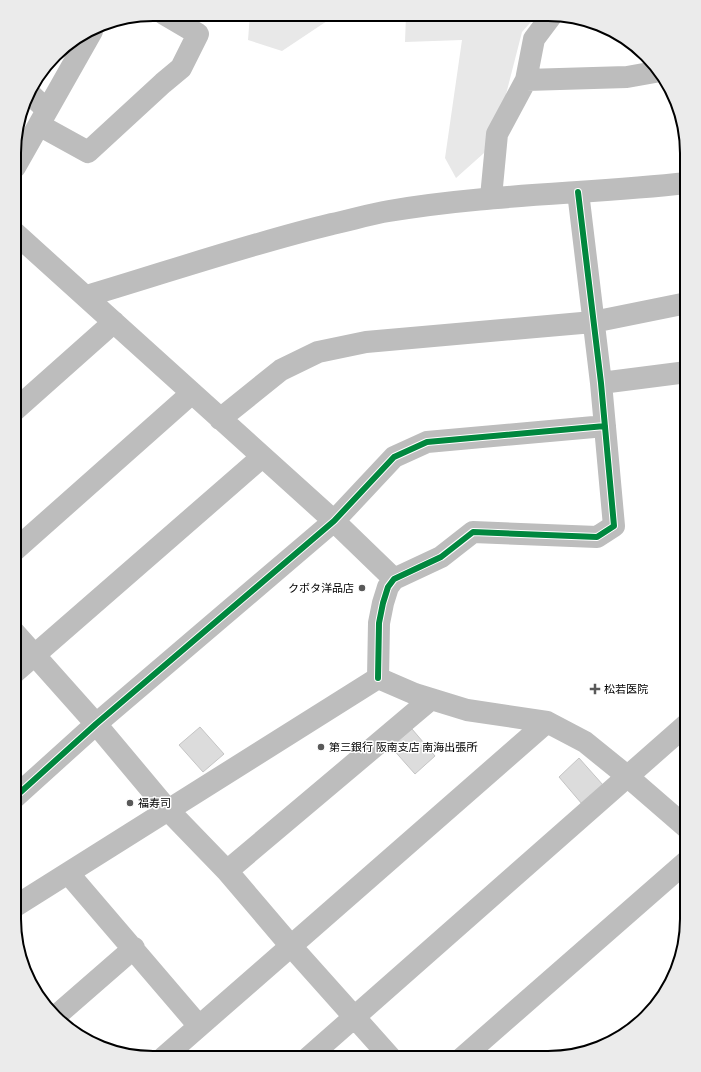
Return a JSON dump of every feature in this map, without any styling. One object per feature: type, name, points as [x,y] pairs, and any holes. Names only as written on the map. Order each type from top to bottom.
[{"type":"street","points":[[33,99],[43,117],[88,152],[181,68],[198,34],[176,21]]},
{"type":"street","points":[[491,197],[497,134],[526,80],[534,39],[548,21]]},
{"type":"street","points":[[21,156],[88,39]]},
{"type":"street","points":[[526,80],[628,77],[653,72]]},
{"type":"street","points":[[87,296],[299,232],[387,211],[441,202],[491,197],[680,184]]},
{"type":"street","points":[[378,678],[379,623],[388,587],[394,579],[441,557],[473,532],[597,537],[614,526],[601,383],[578,192]]},
{"type":"street","points":[[21,238],[87,296],[220,419],[334,521],[394,579]]},
{"type":"street","points":[[220,419],[281,370],[318,352],[366,342],[594,322],[680,304]]},
{"type":"street","points":[[21,405],[114,322]]},
{"type":"street","points":[[601,383],[680,373]]},
{"type":"street","points":[[21,545],[192,393]]},
{"type":"street","points":[[21,792],[96,724],[334,521],[394,457],[427,442],[605,426]]},
{"type":"street","points":[[21,667],[262,457]]},
{"type":"street","points":[[21,640],[96,724],[168,810],[227,871],[290,945],[385,1051]]},
{"type":"street","points":[[378,678],[414,694],[467,710],[547,722],[585,742],[680,822]]},
{"type":"street","points":[[21,903],[378,678]]},
{"type":"street","points":[[227,871],[431,699]]},
{"type":"street","points":[[171,1051],[290,945],[547,722]]},
{"type":"street","points":[[316,1051],[680,730]]},
{"type":"street","points":[[470,1051],[680,867]]},
{"type":"street","points":[[68,873],[134,948],[199,1026]]},
{"type":"street","points":[[60,1012],[134,948]]},
{"type":"shaded area","points":[[249,21],[327,21],[282,51],[248,40]]},
{"type":"shaded area","points":[[406,21],[532,21],[522,32],[493,145],[456,178],[445,158],[462,40],[405,42]]},
{"type":"building","points":[[200,727],[224,754],[203,772],[179,745]]},
{"type":"building","points":[[412,729],[435,756],[415,774],[391,747]]},
{"type":"building","points":[[579,758],[603,785],[582,804],[559,777]]},
{"type":"cycle path","points":[[378,678],[379,623],[388,587],[394,579],[441,557],[473,532],[597,537],[614,526],[601,383],[578,192]]},
{"type":"cycle path","points":[[21,792],[96,724],[334,521],[394,457],[427,442],[605,426]]},
{"type":"place","name":"クボタ洋品店","points":[[362,588]]},
{"type":"place","name":"松若医院","points":[[595,689]]},
{"type":"place","name":"第三銀行 阪南支店 南海出張所","points":[[321,747]]},
{"type":"place","name":"福寿司","points":[[130,803]]}]
